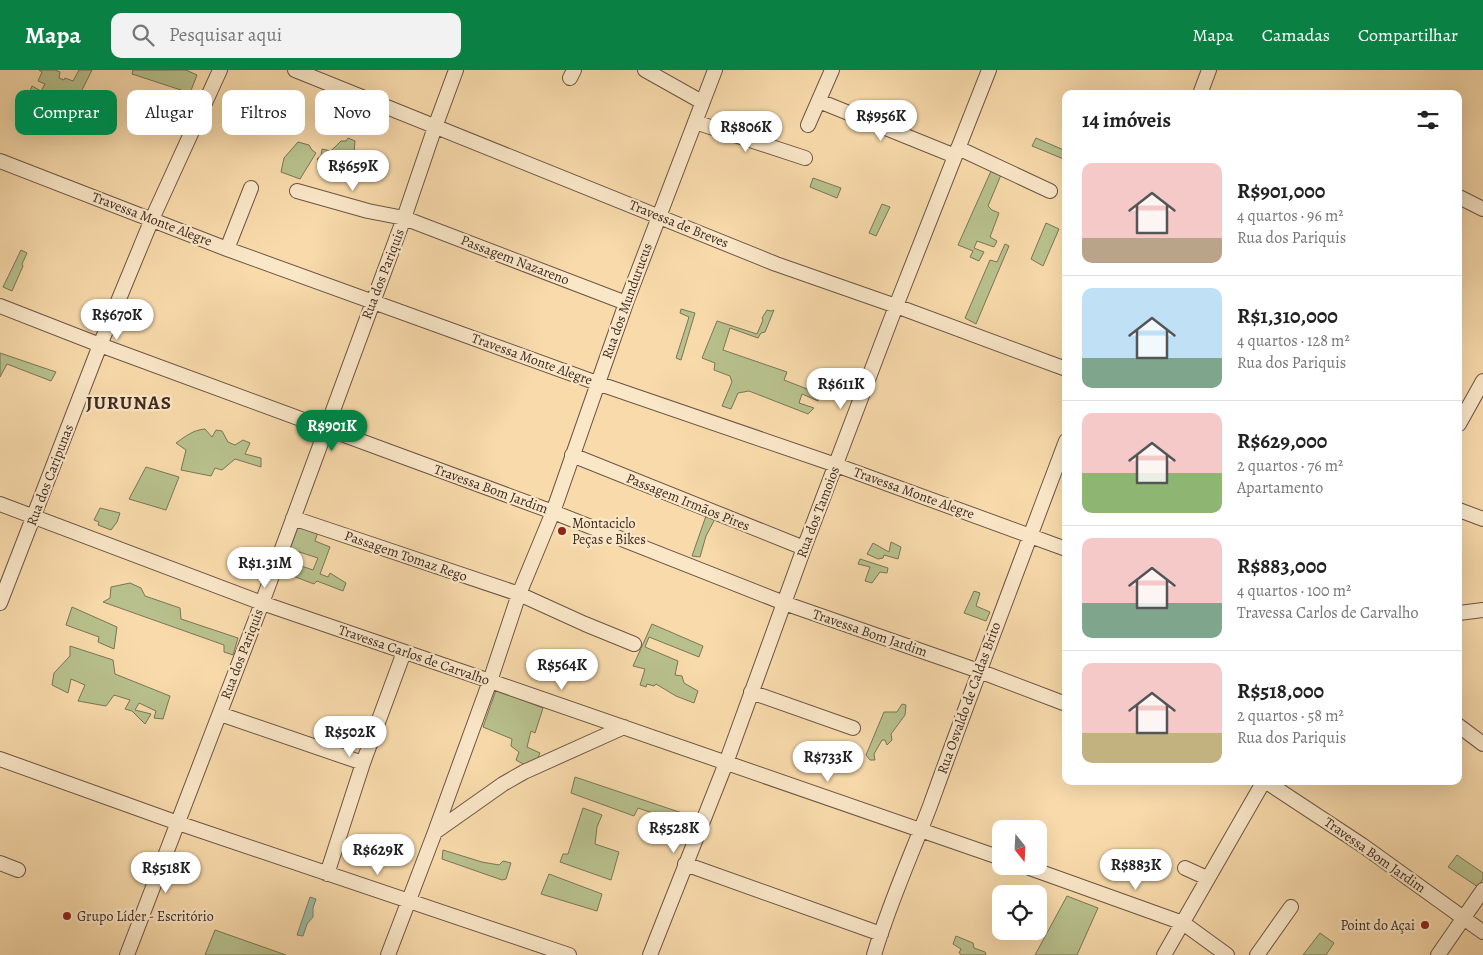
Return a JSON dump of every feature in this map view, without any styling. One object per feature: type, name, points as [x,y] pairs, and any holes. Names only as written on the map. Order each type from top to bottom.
[{"type":"street","name":"Travessa de Breves","points":[[295,70],[776,264],[1062,368]]},
{"type":"street","name":"Rua dos Pariquis","points":[[126,955],[262,603],[404,218],[456,70]]},
{"type":"street","points":[[645,70],[702,102]]},
{"type":"street","name":"Rua dos Mundurucus","points":[[388,955],[490,681],[519,594],[553,512],[597,383],[658,216],[715,70]]},
{"type":"street","points":[[808,125],[832,70]]},
{"type":"street","name":"Rua dos Tamoios","points":[[650,955],[726,763],[804,548],[896,306],[989,70]]},
{"type":"street","points":[[1202,90],[1209,70]]},
{"type":"street","name":"Rua dos Caripunas","points":[[0,603],[100,345],[152,219],[219,71]]},
{"type":"street","points":[[819,101],[957,152],[1050,191]]},
{"type":"street","points":[[695,122],[806,158]]},
{"type":"street","name":"Travessa Monte Alegre","points":[[0,161],[227,249],[372,302],[597,383],[836,465],[1062,548]]},
{"type":"street","points":[[227,249],[251,188]]},
{"type":"street","name":"Passagem Nazareno","points":[[296,190],[368,211],[404,218],[626,303]]},
{"type":"street","points":[[1462,198],[1483,209]]},
{"type":"street","name":"Travessa Bom Jardim","points":[[0,306],[325,429],[553,512],[784,603],[979,671],[1062,702]]},
{"type":"street","points":[[1462,420],[1479,398],[1483,381]]},
{"type":"street","name":"Rua Osvaldo de Caldas Brito","points":[[874,955],[880,934],[921,830],[1062,452]]},
{"type":"street","name":"Passagem Irmãos Pires","points":[[572,456],[804,548]]},
{"type":"street","name":"Travessa Carlos de Carvalho","points":[[0,504],[262,603],[992,855]]},
{"type":"street","points":[[1462,511],[1483,518]]},
{"type":"street","name":"Passagem Tomaz Rego","points":[[293,518],[519,594],[634,644]]},
{"type":"street","points":[[1462,613],[1483,610]]},
{"type":"street","points":[[327,874],[363,763],[404,652]]},
{"type":"street","points":[[751,692],[853,728]]},
{"type":"street","points":[[220,714],[363,763]]},
{"type":"street","points":[[435,832],[503,784],[524,772],[624,728]]},
{"type":"street","points":[[1462,728],[1483,744]]},
{"type":"street","points":[[0,759],[178,824],[569,955]]},
{"type":"street","points":[[1164,955],[1262,785]]},
{"type":"street","name":"Travessa Bom Jardim","points":[[1270,785],[1362,845],[1483,932]]},
{"type":"street","points":[[0,864],[18,870]]},
{"type":"street","points":[[685,864],[880,934]]},
{"type":"street","points":[[1185,868],[1207,878]]},
{"type":"street","points":[[1048,875],[1183,923],[1227,955]]},
{"type":"street","points":[[1438,955],[1483,890]]},
{"type":"street","points":[[1257,955],[1291,907]]},
{"type":"green space","points":[[39,70],[55,70],[60,72],[59,78],[73,81],[79,70],[92,70],[82,90],[42,90],[45,84],[38,81],[42,72]]},
{"type":"green space","points":[[133,70],[186,70],[197,75],[191,90],[181,90],[132,74]]},
{"type":"green space","points":[[32,86],[39,90],[30,90]]},
{"type":"green space","points":[[348,138],[355,141],[354,152],[350,159],[356,161],[355,181],[319,169],[320,163],[317,159],[321,156],[322,149],[331,151],[341,141],[346,141]]},
{"type":"green space","points":[[1036,138],[1062,149],[1062,158],[1032,146]]},
{"type":"green space","points":[[298,142],[309,145],[316,153],[300,179],[281,172],[284,158]]},
{"type":"green space","points":[[991,171],[1001,175],[988,206],[999,213],[990,237],[997,241],[994,247],[977,241],[974,248],[984,252],[979,261],[970,257],[973,251],[958,245]]},
{"type":"green space","points":[[813,178],[841,188],[837,198],[810,187]]},
{"type":"green space","points":[[882,204],[890,207],[876,236],[869,233]]},
{"type":"green space","points":[[1046,223],[1059,229],[1043,266],[1031,259]]},
{"type":"green space","points":[[1005,244],[1009,246],[976,324],[965,318],[990,260],[997,262]]},
{"type":"green space","points":[[21,250],[27,253],[12,291],[3,287]]},
{"type":"green space","points":[[681,309],[695,313],[681,360],[676,358],[689,317],[680,313]]},
{"type":"green space","points":[[767,310],[774,310],[765,332],[761,333],[758,338],[730,328],[723,350],[787,372],[784,380],[820,394],[818,401],[802,394],[799,403],[814,408],[808,414],[749,391],[738,393],[731,409],[722,406],[732,382],[730,376],[714,370],[715,363],[702,358],[717,321],[757,334],[763,320],[762,318]]},
{"type":"green space","points":[[0,353],[56,372],[51,381],[7,364],[0,377]]},
{"type":"green space","points":[[205,429],[212,437],[216,430],[222,431],[228,442],[235,445],[243,440],[250,443],[245,454],[261,458],[261,467],[235,459],[222,470],[215,468],[211,476],[181,470],[186,450],[176,443],[193,432]]},
{"type":"green space","points":[[146,467],[179,477],[166,510],[129,499]]},
{"type":"green space","points":[[100,508],[120,513],[117,522],[111,530],[98,525],[99,522],[94,520]]},
{"type":"green space","points":[[707,513],[716,517],[706,536],[700,557],[692,556]]},
{"type":"green space","points":[[298,527],[318,532],[315,541],[330,547],[320,574],[328,577],[330,573],[346,583],[343,591],[317,581],[314,584],[285,573],[290,562],[313,570],[318,558],[290,549]]},
{"type":"green space","points":[[891,542],[901,547],[898,559],[884,555],[883,558],[878,559],[867,554],[873,543],[889,552]]},
{"type":"green space","points":[[860,559],[888,568],[887,573],[880,572],[872,583],[865,581],[870,567],[858,564]]},
{"type":"green space","points":[[130,583],[141,588],[145,596],[180,608],[181,619],[238,638],[233,655],[224,652],[224,645],[103,602],[110,598],[111,587]]},
{"type":"green space","points":[[974,591],[980,593],[976,606],[990,612],[986,621],[964,613]]},
{"type":"green space","points":[[72,607],[117,627],[114,649],[98,642],[99,637],[66,625]]},
{"type":"green space","points":[[652,624],[703,646],[699,657],[649,637],[645,647],[678,661],[675,675],[682,676],[684,683],[698,691],[694,703],[676,696],[656,684],[654,686],[647,684],[646,687],[640,685],[645,669],[633,666]]},
{"type":"green space","points":[[70,646],[113,660],[115,674],[170,696],[163,719],[154,718],[156,711],[139,703],[135,710],[151,714],[145,724],[132,711],[125,709],[130,700],[114,695],[106,706],[78,701],[85,685],[71,679],[68,693],[52,685],[54,673],[70,656]]},
{"type":"green space","points":[[496,690],[543,708],[535,733],[531,731],[527,747],[540,753],[537,760],[525,765],[516,760],[519,752],[511,746],[512,739],[483,727]]},
{"type":"green space","points":[[902,704],[906,705],[905,715],[891,734],[892,740],[887,745],[885,740],[882,740],[874,754],[875,760],[870,760],[866,755],[884,712],[897,712]]},
{"type":"green space","points":[[575,777],[688,815],[685,824],[638,808],[634,816],[571,793]]},
{"type":"green space","points":[[583,808],[602,815],[597,827],[595,844],[619,852],[611,880],[560,862],[563,854],[568,854]]},
{"type":"green space","points":[[443,850],[482,862],[499,865],[503,861],[511,863],[506,879],[502,880],[442,859]]},
{"type":"green space","points":[[1457,855],[1483,873],[1483,879],[1478,887],[1448,867]]},
{"type":"green space","points":[[549,874],[602,894],[597,911],[541,894]]},
{"type":"green space","points":[[1067,896],[1098,908],[1077,955],[1035,955],[1043,940],[1047,940],[1047,933]]},
{"type":"green space","points":[[215,930],[286,955],[205,955]]},
{"type":"green space","points":[[1320,933],[1334,943],[1326,955],[1303,955]]},
{"type":"green space","points":[[956,936],[973,943],[974,948],[985,952],[986,955],[962,955],[959,953],[961,949],[953,944]]},
{"type":"shaded area","points":[[310,897],[316,899],[313,917],[307,924],[303,936],[297,935]]},
{"type":"place","name":"Montaciclo Peças e Bikes","points":[[562,531]]},
{"type":"place","name":"Grupo Líder - Escritório","points":[[67,916]]},
{"type":"place","name":"Point do Açai","points":[[1425,925]]},
{"type":"district","name":"JURUNAS","points":[[129,403]]}]
